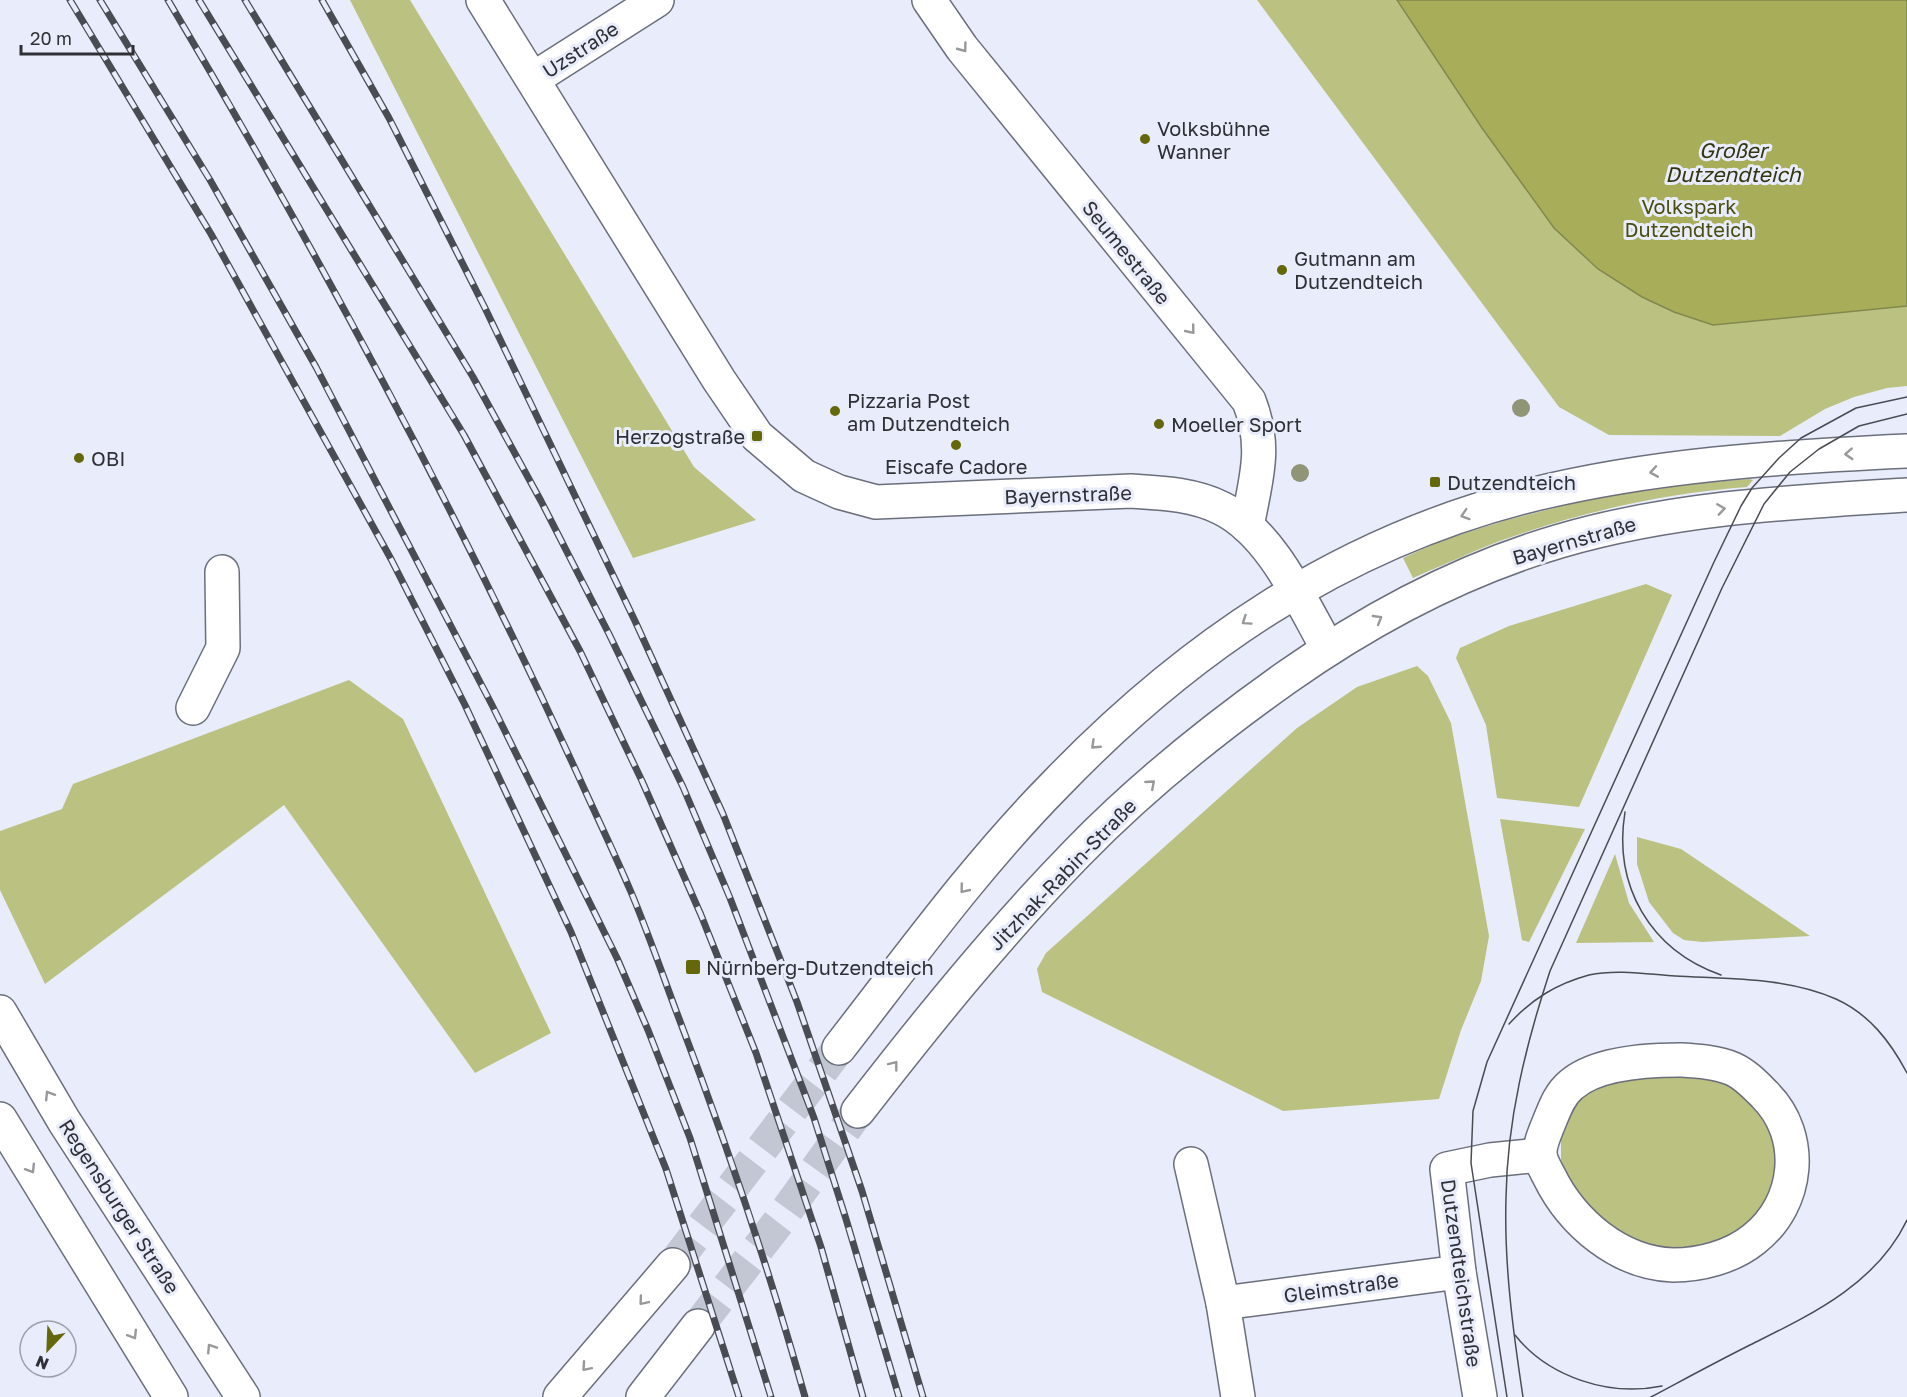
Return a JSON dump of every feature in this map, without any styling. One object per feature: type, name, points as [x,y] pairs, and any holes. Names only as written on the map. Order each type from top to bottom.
[{"type":"main road","points":[[483,0],[533,79]]},
{"type":"main road","name":"Uzstraße","points":[[533,79],[657,0]]},
{"type":"main road","name":"Seumestraße","points":[[929,0],[962,48],[1250,401],[1260,439],[1258,467],[1247,526]]},
{"type":"main road","name":"Bayernstraße","points":[[533,79],[719,380],[757,436],[804,476],[839,492],[876,502],[1131,491],[1193,498],[1220,507],[1247,526],[1270,552],[1296,591],[1328,649],[1406,603],[1456,579],[1535,549],[1578,536],[1648,520],[1741,506],[1907,495]]},
{"type":"main road","points":[[839,1048],[997,848],[1087,752],[1157,689],[1205,650],[1253,616],[1296,591],[1392,542],[1459,517],[1522,498],[1588,483],[1671,469],[1779,458],[1907,451]]},
{"type":"main road","points":[[193,708],[223,648],[222,572]]},
{"type":"main road","name":"Jitzhak-Rabin-Straße","points":[[858,1111],[965,976],[1078,852],[1187,753],[1328,649]]},
{"type":"main road","name":"Regensburger Straße","points":[[0,1012],[64,1120],[243,1397]]},
{"type":"main road","points":[[1680,1060],[1723,1066],[1739,1072],[1754,1084],[1779,1113],[1789,1132],[1793,1155],[1791,1178],[1784,1200],[1773,1218],[1754,1240],[1717,1258],[1702,1262],[1671,1264],[1639,1258],[1616,1248],[1594,1234],[1569,1209],[1554,1186],[1540,1155],[1543,1139],[1554,1111],[1571,1085],[1591,1075],[1625,1064],[1640,1061],[1680,1060]]},
{"type":"main road","points":[[0,1119],[171,1397]]},
{"type":"main road","name":"Dutzendteichstraße","points":[[1480,1397],[1459,1272],[1447,1169],[1490,1160],[1540,1155]]},
{"type":"main road","points":[[1191,1164],[1223,1303],[1238,1397]]},
{"type":"main road","points":[[560,1397],[673,1265]]},
{"type":"main road","name":"Gleimstraße","points":[[1223,1303],[1459,1272]]},
{"type":"main road","points":[[643,1397],[698,1326]]},
{"type":"green space","points":[[350,0],[410,0],[694,467],[756,520],[633,558]]},
{"type":"green space","name":"Volkspark Dutzendteich","points":[[1257,0],[1907,0],[1907,386],[1887,388],[1854,397],[1825,409],[1780,436],[1609,435],[1559,407]]},
{"type":"green space","points":[[1753,480],[1747,487],[1652,499],[1558,522],[1497,542],[1413,578],[1403,558],[1443,540],[1507,520],[1574,503],[1655,487]]},
{"type":"green space","points":[[1646,584],[1672,595],[1579,807],[1497,798],[1486,725],[1456,658],[1460,648],[1509,626]]},
{"type":"green space","points":[[1417,666],[1428,676],[1451,723],[1489,936],[1481,981],[1461,1030],[1439,1099],[1283,1111],[1042,992],[1037,969],[1046,953],[1297,728],[1357,687]]},
{"type":"green space","points":[[349,680],[403,719],[551,1033],[475,1073],[284,805],[45,984],[0,890],[0,831],[62,809],[73,784]]},
{"type":"green space","points":[[1500,819],[1585,829],[1529,942],[1522,940]]},
{"type":"green space","points":[[1637,837],[1681,849],[1810,936],[1702,942],[1684,940],[1673,933],[1649,902],[1637,864]]},
{"type":"green space","points":[[1615,854],[1629,903],[1654,942],[1576,943]]},
{"type":"green space","points":[[1637,1074],[1724,1079],[1757,1103],[1780,1147],[1772,1205],[1723,1247],[1673,1252],[1636,1244],[1602,1224],[1574,1194],[1561,1160],[1561,1130],[1573,1103],[1597,1084]]},
{"type":"water","name":"Großer Dutzendteich","points":[[1397,0],[1907,0],[1907,306],[1713,325],[1674,312],[1642,297],[1598,269],[1554,228],[1482,128]]},
{"type":"tunnel","points":[[673,1265],[839,1048]]},
{"type":"tunnel","points":[[698,1326],[780,1220],[858,1111]]},
{"type":"tram line","points":[[1507,1397],[1471,1163],[1473,1111],[1487,1062],[1714,562],[1752,488],[1801,438],[1856,408],[1907,397]]},
{"type":"tram line","points":[[1523,1397],[1508,1273],[1507,1169],[1519,1083],[1550,971],[1722,588],[1764,504],[1790,472],[1819,449],[1859,426],[1907,414]]},
{"type":"tram line","points":[[1625,812],[1623,839],[1625,865],[1631,890],[1642,912],[1656,932],[1674,949],[1696,964],[1721,975]]},
{"type":"tram line","points":[[1509,1024],[1527,1007],[1555,988],[1599,973],[1632,972],[1757,980],[1817,992],[1848,1005],[1859,1012],[1886,1039],[1907,1073]]},
{"type":"tram line","points":[[1651,1397],[1795,1322],[1839,1296],[1878,1263],[1894,1243],[1907,1220]]},
{"type":"tram line","points":[[1515,1335],[1544,1362],[1581,1380],[1621,1389],[1662,1386]]},
{"type":"railway","points":[[70,0],[211,234],[391,559],[465,705],[571,932],[666,1169],[739,1397]]},
{"type":"railway","points":[[100,0],[210,180],[316,367],[492,705],[617,958],[690,1138],[771,1397]]},
{"type":"railway","points":[[168,0],[278,189],[383,381],[483,575],[611,847],[648,935],[728,1153],[761,1250],[805,1397]]},
{"type":"railway","points":[[199,0],[464,435],[580,651],[642,781],[701,915],[756,1053],[821,1247],[863,1397]]},
{"type":"railway","points":[[245,0],[473,377],[541,501],[683,787],[730,898],[814,1118],[899,1397]]},
{"type":"railway","points":[[322,0],[389,118],[485,308],[635,621],[723,814],[797,1002],[862,1191],[923,1397]]},
{"type":"place","name":"Volksbühne Wanner","points":[[1145,139]]},
{"type":"place","name":"Gutmann am Dutzendteich","points":[[1282,270]]},
{"type":"place","name":"Pizzaria Post am Dutzendteich","points":[[835,411]]},
{"type":"place","name":"Moeller Sport","points":[[1159,424]]},
{"type":"place","name":"Herzogstraße","points":[[757,436]]},
{"type":"place","name":"Eiscafe Cadore","points":[[956,445]]},
{"type":"place","name":"OBI","points":[[79,458]]},
{"type":"place","name":"Dutzendteich","points":[[1435,482]]},
{"type":"place","name":"Nürnberg-Dutzendteich","points":[[693,967]]}]
